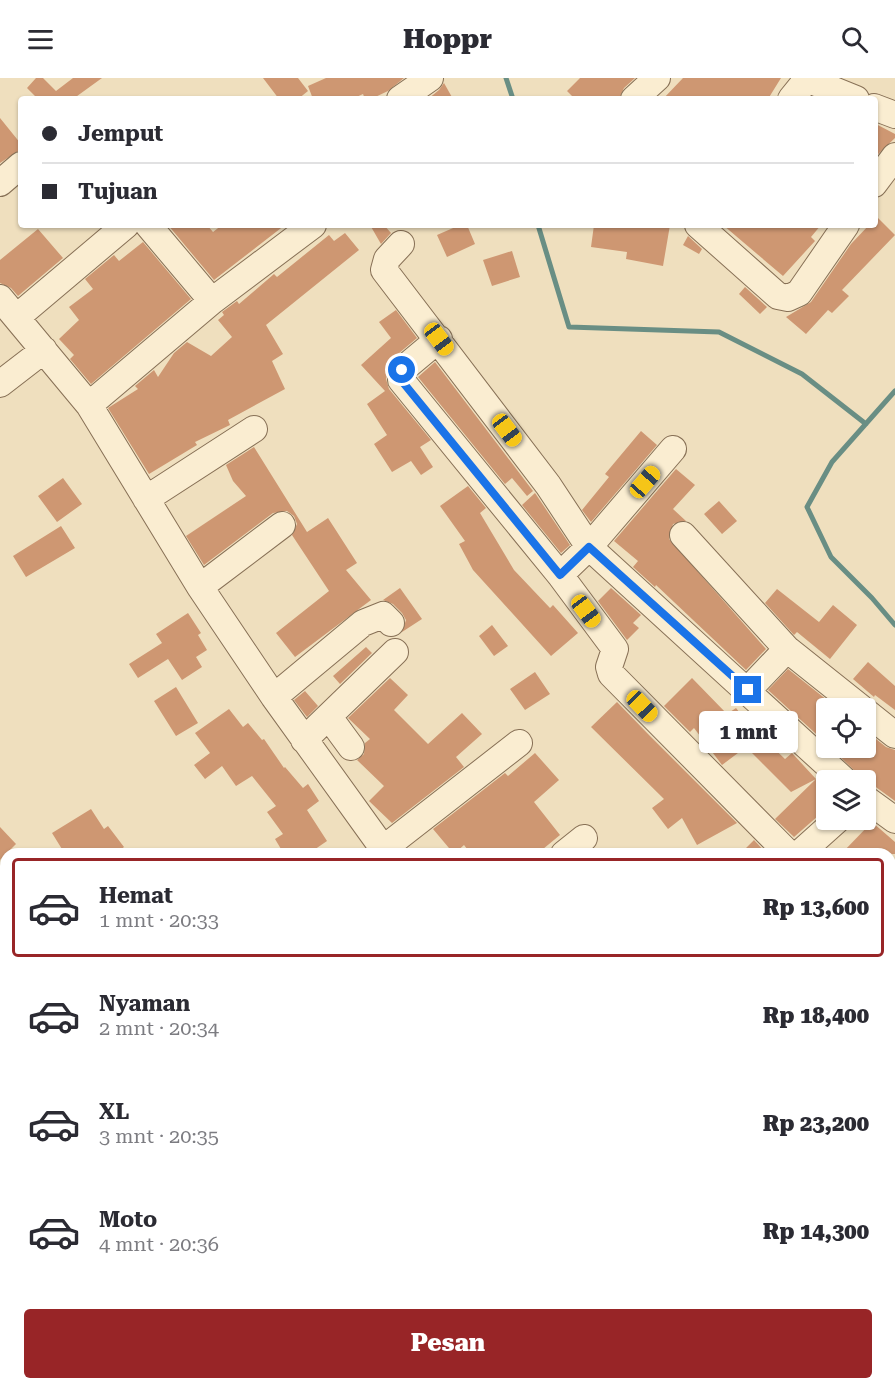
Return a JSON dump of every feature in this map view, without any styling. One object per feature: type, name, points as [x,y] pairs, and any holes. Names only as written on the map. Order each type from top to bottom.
[{"type":"street","points":[[404,96],[429,78]]},
{"type":"street","points":[[637,96],[657,78]]},
{"type":"street","points":[[802,84],[845,96]]},
{"type":"street","points":[[878,108],[895,115]]},
{"type":"street","points":[[878,179],[895,156]]},
{"type":"street","points":[[0,183],[18,168]]},
{"type":"street","points":[[17,317],[122,228]]},
{"type":"street","points":[[151,228],[212,301]]},
{"type":"street","points":[[89,405],[212,301],[310,228]]},
{"type":"street","points":[[701,228],[778,296],[788,297],[799,293],[844,228]]},
{"type":"street","points":[[401,244],[387,259],[384,270],[548,484],[589,547],[833,770]]},
{"type":"street","points":[[0,298],[89,405],[200,587],[304,740],[383,848]]},
{"type":"street","points":[[439,339],[402,370],[401,380],[560,575],[615,649],[609,667],[611,674],[783,848]]},
{"type":"street","points":[[0,384],[44,350]]},
{"type":"street","points":[[146,499],[254,429]]},
{"type":"street","points":[[560,575],[589,547],[673,449]]},
{"type":"street","points":[[200,587],[282,525]]},
{"type":"street","points":[[683,535],[787,649],[848,698]]},
{"type":"street","points":[[274,697],[363,622],[383,615],[391,623]]},
{"type":"street","points":[[748,690],[787,649]]},
{"type":"street","points":[[304,740],[395,652]]},
{"type":"street","points":[[329,717],[351,747]]},
{"type":"street","points":[[876,720],[895,735]]},
{"type":"street","points":[[389,848],[519,743]]},
{"type":"street","points":[[876,806],[895,820]]},
{"type":"street","points":[[806,848],[826,830]]},
{"type":"street","points":[[572,848],[584,838]]},
{"type":"building","points":[[36,78],[43,78],[56,91],[73,78],[102,78],[77,96],[35,96],[27,88]]},
{"type":"building","points":[[263,78],[298,78],[308,91],[302,96],[277,96]]},
{"type":"building","points":[[326,78],[404,78],[388,91],[377,96],[364,96],[363,94],[359,96],[312,96],[308,86]]},
{"type":"building","points":[[580,78],[635,78],[624,88],[620,96],[572,96],[567,91]]},
{"type":"building","points":[[683,78],[781,78],[770,96],[666,96]]},
{"type":"building","points":[[444,83],[451,96],[432,96]]},
{"type":"building","points":[[0,118],[18,140],[18,151],[0,163]]},
{"type":"building","points":[[878,125],[895,134],[895,138],[878,154]]},
{"type":"building","points":[[878,218],[895,235],[842,290],[849,296],[832,313],[828,310],[806,334],[786,317],[811,302],[851,244],[866,228],[878,228]]},
{"type":"building","points":[[171,228],[210,228],[213,232],[218,228],[281,228],[214,280]]},
{"type":"building","points":[[372,228],[387,228],[391,233],[381,244]]},
{"type":"building","points":[[453,228],[468,228],[475,244],[447,257],[437,235]]},
{"type":"building","points":[[594,228],[669,228],[663,266],[626,259],[627,252],[591,247]]},
{"type":"building","points":[[727,228],[818,228],[811,237],[815,241],[783,276]]},
{"type":"building","points":[[38,229],[63,258],[18,296],[11,288],[0,283],[0,260]]},
{"type":"building","points":[[345,233],[359,250],[266,325],[283,354],[272,361],[285,389],[228,420],[230,425],[195,442],[197,445],[149,474],[108,408],[138,389],[135,386],[154,370],[158,377],[174,353],[187,342],[211,356],[232,337],[218,320],[224,315],[222,312],[237,301],[239,304],[274,274],[277,277],[329,235],[334,241]]},
{"type":"building","points":[[688,236],[702,249],[699,254],[683,245]]},
{"type":"building","points":[[143,242],[191,299],[91,384],[70,359],[74,355],[59,339],[79,320],[69,307],[93,289],[85,279],[114,255],[119,261]]},
{"type":"building","points":[[512,251],[520,277],[492,286],[483,260]]},
{"type":"building","points":[[745,287],[767,307],[760,314],[739,294]]},
{"type":"building","points":[[396,310],[417,338],[392,359],[386,379],[389,389],[431,440],[420,447],[433,467],[421,475],[411,461],[392,472],[374,444],[387,435],[367,404],[385,391],[361,365],[391,338],[379,322]]},
{"type":"building","points":[[435,362],[533,491],[527,496],[512,478],[505,484],[418,377]]},
{"type":"building","points":[[641,431],[657,445],[591,522],[582,510],[609,477],[605,474]]},
{"type":"building","points":[[254,447],[307,532],[328,518],[357,563],[346,570],[371,600],[295,657],[276,633],[329,591],[292,535],[297,524],[294,516],[287,511],[273,513],[204,565],[186,536],[246,496],[233,481],[226,465]]},
{"type":"building","points":[[676,469],[695,485],[673,509],[686,521],[673,524],[669,539],[766,649],[746,670],[656,585],[655,587],[633,567],[638,561],[614,541]]},
{"type":"building","points":[[63,478],[82,504],[57,522],[38,496]]},
{"type":"building","points":[[468,486],[486,508],[480,513],[514,570],[550,608],[553,605],[578,633],[551,656],[473,570],[459,544],[465,541],[440,506]]},
{"type":"building","points":[[535,493],[570,545],[561,553],[522,505]]},
{"type":"building","points":[[719,501],[737,521],[722,534],[704,514]]},
{"type":"building","points":[[61,526],[75,548],[26,577],[13,556]]},
{"type":"building","points":[[400,588],[422,619],[402,632],[406,620],[402,613],[393,604],[383,600]]},
{"type":"building","points":[[611,588],[641,615],[633,623],[639,628],[627,640],[598,601]]},
{"type":"building","points":[[777,589],[819,622],[833,605],[857,625],[830,659],[797,632],[794,635],[765,603]]},
{"type":"building","points":[[188,613],[201,633],[198,635],[207,650],[196,657],[202,667],[182,680],[168,659],[138,678],[129,664],[162,643],[156,634]]},
{"type":"building","points":[[492,625],[508,646],[494,656],[479,636]]},
{"type":"building","points":[[366,647],[372,653],[340,684],[333,676]]},
{"type":"building","points":[[868,662],[895,686],[895,710],[875,695],[874,697],[853,679]]},
{"type":"building","points":[[788,669],[824,698],[816,698],[816,734],[768,690]]},
{"type":"building","points":[[535,672],[550,694],[525,710],[510,689]]},
{"type":"building","points":[[390,678],[408,695],[394,710],[428,744],[462,713],[482,734],[456,757],[464,767],[392,823],[369,801],[384,786],[357,760],[364,754],[365,743],[370,739],[348,718]]},
{"type":"building","points":[[692,678],[727,714],[736,708],[761,740],[763,738],[785,759],[792,753],[816,779],[791,792],[746,747],[722,765],[694,728],[690,732],[664,706]]},
{"type":"building","points":[[176,687],[198,723],[176,736],[154,701]]},
{"type":"building","points":[[305,691],[318,706],[307,717],[294,700]]},
{"type":"building","points":[[617,702],[737,823],[697,845],[682,818],[668,829],[652,808],[664,799],[591,727]]},
{"type":"building","points":[[229,709],[243,727],[248,723],[262,740],[264,739],[284,768],[303,788],[308,784],[319,801],[307,810],[327,841],[317,848],[280,848],[275,839],[283,834],[267,812],[276,806],[252,776],[236,786],[222,766],[205,779],[194,765],[210,753],[195,733]]},
{"type":"building","points":[[876,739],[886,747],[895,750],[895,801],[876,787],[876,770],[854,770],[841,758],[876,758]]},
{"type":"building","points":[[535,753],[559,780],[534,802],[560,835],[544,848],[466,848],[464,845],[461,848],[449,848],[433,829],[505,773],[508,776]]},
{"type":"building","points":[[816,779],[816,818],[794,837],[775,819]]},
{"type":"building","points":[[91,809],[104,829],[108,826],[124,847],[61,848],[52,833]]},
{"type":"building","points":[[876,825],[895,842],[895,848],[847,848],[864,830],[876,830]]},
{"type":"building","points":[[0,827],[16,844],[12,848],[0,848]]},
{"type":"building","points":[[754,840],[761,848],[746,848]]},
{"type":"waterway","points":[[506,78],[512,96]]},
{"type":"waterway","points":[[539,228],[569,327],[719,332],[802,374],[866,424]]},
{"type":"waterway","points":[[895,391],[832,462],[807,507],[831,557],[895,625]]},
{"type":"route","points":[[402,370],[401,380],[560,575],[589,547],[748,690]]}]
